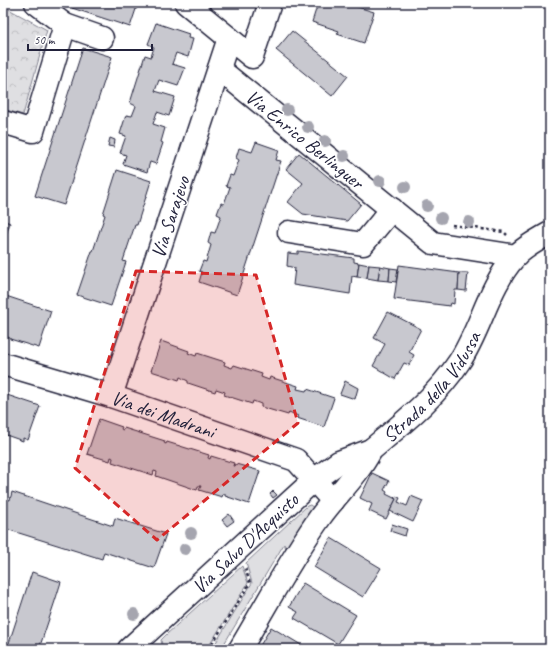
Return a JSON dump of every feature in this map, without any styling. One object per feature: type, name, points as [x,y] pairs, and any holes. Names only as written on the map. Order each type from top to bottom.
[{"type":"street","points":[[36,3],[65,25],[102,38]]},
{"type":"street","points":[[186,3],[252,57],[270,3]]},
{"type":"street","points":[[3,122],[33,131],[65,25]]},
{"type":"street","name":"Via Sarajevo","points":[[111,396],[229,38]]},
{"type":"street","name":"Via Enrico Berlinguer","points":[[219,69],[433,243],[516,256]]},
{"type":"street","points":[[289,232],[362,244],[392,209]]},
{"type":"street","name":"Strada della Vidussa","points":[[240,649],[293,560],[322,515],[365,462],[371,450],[431,398],[446,380],[460,361],[504,271],[516,256],[550,233]]},
{"type":"street","name":"Via dei Madrani","points":[[3,364],[111,396],[296,460],[314,480]]},
{"type":"street","name":"Via Salvo D'Acquisto","points":[[136,646],[314,480],[339,462],[371,450]]},
{"type":"street","points":[[314,480],[333,501]]},
{"type":"path","points":[[209,649],[250,583],[244,562]]},
{"type":"highlighted area","points":[[136,271],[256,275],[298,423],[157,540],[75,468]]},
{"type":"green space","points":[[3,6],[47,30],[23,115],[3,109]]},
{"type":"green space","points":[[310,505],[314,508],[288,552],[284,544],[221,649],[212,649],[252,583],[246,563],[307,506]]},
{"type":"green space","points":[[242,566],[248,583],[207,649],[163,649],[161,640]]},
{"type":"building","points":[[73,3],[138,3],[130,27],[72,8]]},
{"type":"building","points":[[318,3],[334,3],[346,7],[348,4],[374,12],[364,43],[337,34],[339,31],[312,22]]},
{"type":"building","points":[[156,23],[189,34],[188,38],[193,39],[188,57],[176,53],[172,64],[185,68],[178,86],[159,80],[155,91],[175,97],[169,116],[157,112],[153,124],[165,128],[161,142],[163,143],[156,164],[150,162],[147,172],[123,164],[126,155],[120,153],[126,136],[120,134],[126,115],[132,116],[136,106],[130,103],[145,55],[151,57],[154,47],[148,44]]},
{"type":"building","points":[[292,31],[348,76],[332,96],[276,50]]},
{"type":"building","points":[[83,48],[112,57],[64,205],[35,196]]},
{"type":"building","points":[[110,138],[115,140],[114,147],[108,146]]},
{"type":"building","points":[[256,142],[279,150],[276,160],[281,161],[237,295],[199,282],[202,272],[199,271],[203,261],[206,262],[211,245],[208,243],[211,232],[215,233],[221,216],[217,214],[221,203],[224,204],[230,187],[226,186],[230,175],[233,176],[239,160],[236,158],[239,148],[252,152]]},
{"type":"building","points":[[299,153],[361,204],[347,221],[303,214],[288,202],[303,183],[286,169]]},
{"type":"building","points":[[117,170],[151,181],[137,225],[135,225],[123,261],[126,262],[111,306],[77,295],[105,215],[103,214]]},
{"type":"building","points":[[3,220],[10,223],[3,244]]},
{"type":"building","points":[[298,251],[354,258],[354,262],[359,263],[357,277],[352,276],[350,294],[293,285],[295,268],[287,266],[288,253],[298,254]]},
{"type":"building","points":[[359,263],[369,265],[367,278],[357,277]]},
{"type":"building","points":[[369,265],[380,266],[378,280],[367,278]]},
{"type":"building","points":[[399,265],[459,273],[458,290],[455,290],[454,304],[451,303],[450,306],[394,299]]},
{"type":"building","points":[[380,266],[390,268],[389,281],[378,280]]},
{"type":"building","points":[[390,268],[398,269],[396,282],[389,281]]},
{"type":"building","points":[[459,273],[468,273],[466,291],[458,290]]},
{"type":"building","points":[[3,295],[51,311],[39,348],[10,339],[3,335]]},
{"type":"building","points":[[388,312],[421,329],[409,352],[414,355],[409,365],[404,363],[395,379],[373,366],[385,344],[374,338]]},
{"type":"building","points":[[161,341],[189,351],[188,353],[196,356],[197,353],[225,362],[224,365],[232,368],[234,365],[262,374],[261,377],[269,380],[270,377],[298,386],[297,389],[306,391],[307,389],[334,398],[324,427],[297,418],[298,416],[289,412],[288,415],[261,407],[261,404],[253,401],[252,404],[224,395],[225,392],[216,389],[215,392],[188,383],[188,381],[180,377],[179,380],[151,371]]},
{"type":"building","points":[[345,381],[358,388],[355,399],[340,394]]},
{"type":"building","points":[[4,394],[40,406],[28,440],[23,438],[23,441],[3,434]]},
{"type":"building","points":[[99,419],[122,427],[121,429],[123,430],[124,428],[165,441],[164,443],[166,444],[167,442],[209,455],[208,458],[210,459],[211,456],[234,463],[233,466],[236,464],[260,471],[249,504],[225,496],[225,494],[223,494],[222,497],[199,490],[201,486],[198,486],[197,490],[156,476],[157,472],[154,471],[153,475],[112,462],[113,458],[111,457],[110,461],[87,454]]},
{"type":"building","points":[[372,473],[389,481],[384,490],[387,492],[386,494],[396,499],[386,519],[369,511],[372,504],[360,498]]},
{"type":"building","points":[[273,491],[277,495],[273,498],[270,494]]},
{"type":"building","points":[[12,492],[113,526],[115,518],[166,534],[154,568],[104,552],[102,559],[3,528],[3,498],[10,500]]},
{"type":"building","points":[[396,496],[400,498],[398,502],[407,506],[411,496],[423,501],[413,522],[390,511]]},
{"type":"building","points":[[229,514],[234,521],[227,526],[222,520]]},
{"type":"building","points":[[392,524],[407,529],[405,536],[390,531]]},
{"type":"building","points":[[331,538],[381,568],[363,597],[314,567]]},
{"type":"building","points":[[32,572],[61,582],[55,601],[39,649],[7,649]]},
{"type":"building","points":[[303,583],[356,615],[338,644],[294,618],[298,612],[289,607]]},
{"type":"building","points":[[271,627],[308,649],[258,649]]}]
